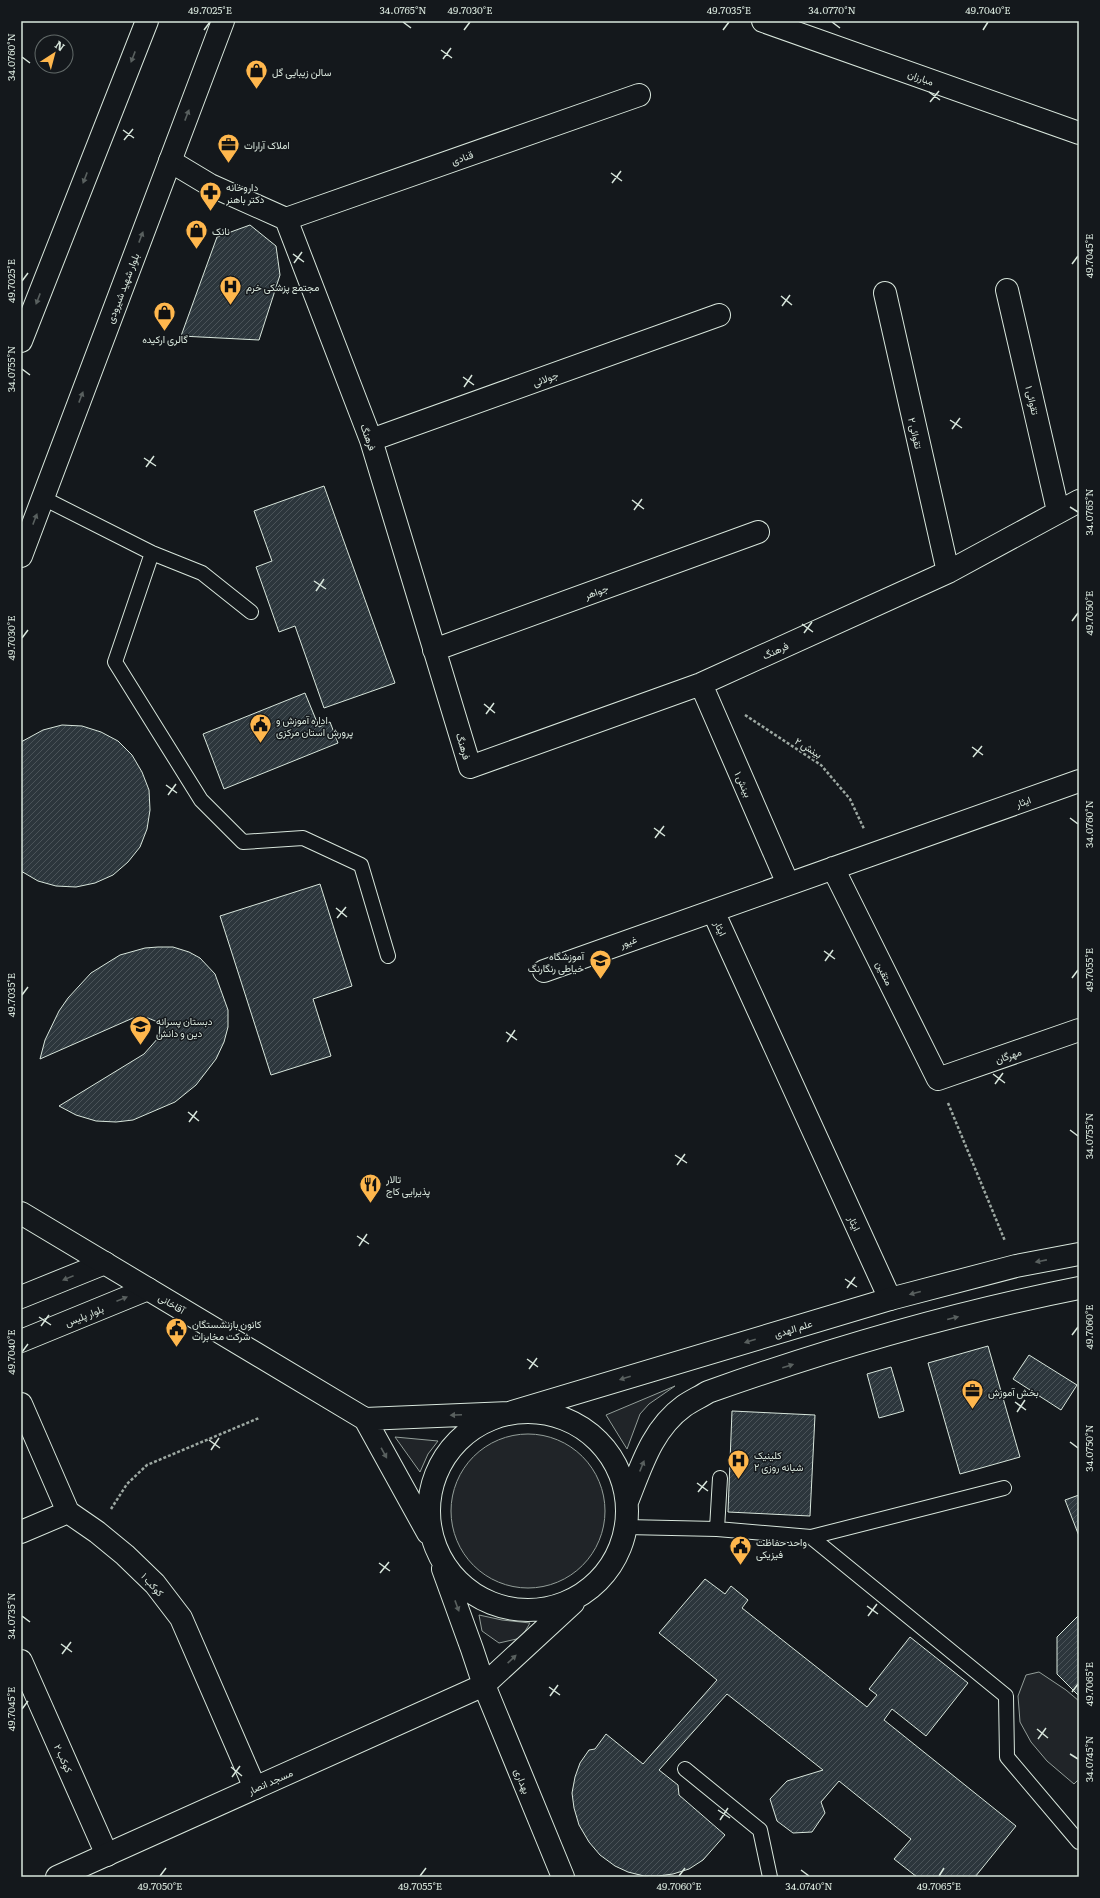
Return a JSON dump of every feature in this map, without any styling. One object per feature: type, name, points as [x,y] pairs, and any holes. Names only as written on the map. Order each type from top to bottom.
[{"type":"street","points":[[21,341],[147,21]]},
{"type":"street","name":"بلوار شهید شیرودی","points":[[21,556],[223,21]]},
{"type":"street","name":"مبارزان","points":[[763,21],[1079,133]]},
{"type":"street","name":"قنادی","points":[[286,219],[639,95]]},
{"type":"street","points":[[170,161],[210,185],[286,219]]},
{"type":"street","name":"فرهنگ","points":[[286,219],[371,440],[470,767],[701,684],[948,572],[1058,511],[1079,501]]},
{"type":"street","name":"تقوائی ۱","points":[[1007,290],[1058,511]]},
{"type":"street","name":"تقوائی ۲","points":[[885,293],[948,572]]},
{"type":"street","name":"جولائی","points":[[371,440],[719,315]]},
{"type":"street","name":"جواهر","points":[[434,650],[758,532]]},
{"type":"street","name":"بینش ۱","points":[[701,684],[788,884]]},
{"type":"street","name":"ایثار","points":[[890,1299],[713,911],[1079,781]]},
{"type":"street","name":"متقین","points":[[833,868],[938,1079]]},
{"type":"street","name":"غیور","points":[[544,971],[713,911]]},
{"type":"street","name":"مهرگان","points":[[938,1079],[1079,1030]]},
{"type":"street","name":"آقاخانی","points":[[21,1213],[365,1419]]},
{"type":"street","name":"علم الهدی","points":[[509,1413],[890,1299],[1016,1266],[1079,1254]]},
{"type":"street","points":[[21,1297],[105,1263]]},
{"type":"street","points":[[627,1502],[650,1447],[664,1424],[684,1406],[708,1392],[892,1333],[1026,1299],[1079,1288]]},
{"type":"street","name":"بلوار پلیس","points":[[21,1341],[148,1289]]},
{"type":"street","points":[[21,1404],[68,1512],[21,1532]]},
{"type":"street","points":[[581,1595],[553,1607],[524,1610],[495,1605],[469,1591],[448,1570],[365,1419],[542,1412],[573,1422],[600,1442],[619,1469],[627,1502]]},
{"type":"street","points":[[434,1543],[429,1510],[434,1476],[451,1447],[477,1425],[509,1413]]},
{"type":"street","name":"مسجد انصار","points":[[57,1877],[484,1685],[602,1577],[618,1554],[626,1527],[627,1502]]},
{"type":"street","name":"کوکب ۱","points":[[68,1512],[97,1532],[125,1555],[155,1584],[181,1618],[255,1788]]},
{"type":"street","name":"بهداری","points":[[434,1543],[484,1685],[563,1877]]},
{"type":"street","name":"کوکب ۲","points":[[21,1661],[107,1855]]},
{"type":"lane","points":[[43,498],[152,553],[202,573],[251,612]]},
{"type":"lane","points":[[152,553],[115,662],[200,800],[243,842],[303,838],[361,865],[388,956]]},
{"type":"lane","points":[[717,1529],[720,1478]]},
{"type":"lane","points":[[626,1527],[717,1529],[811,1537],[1004,1488]]},
{"type":"lane","points":[[811,1537],[1006,1696],[1007,1757],[1079,1842]]},
{"type":"lane","points":[[685,1769],[760,1830],[770,1877]]},
{"type":"path","name":"بینش ۲","points":[[740,712],[821,765],[850,799],[875,853]]},
{"type":"path","points":[[938,1079],[1016,1266]]},
{"type":"path","points":[[97,1532],[127,1484],[147,1465],[259,1418]]},
{"type":"shaded area","points":[[675,1386],[649,1404],[640,1414],[627,1449],[606,1415]]},
{"type":"shaded area","points":[[520,1434],[536,1434],[558,1440],[583,1456],[599,1481],[604,1496],[604,1526],[599,1541],[583,1566],[571,1575],[550,1585],[536,1588],[520,1588],[506,1585],[492,1579],[479,1571],[468,1560],[454,1533],[451,1519],[451,1503],[454,1489],[460,1475],[468,1462],[479,1451],[506,1437]]},
{"type":"shaded area","points":[[395,1437],[438,1441],[428,1454],[420,1472]]},
{"type":"shaded area","points":[[479,1615],[502,1620],[530,1623],[521,1638],[499,1643],[482,1631]]},
{"type":"shaded area","points":[[1039,1672],[1066,1690],[1079,1701],[1079,1779],[1074,1784],[1047,1761],[1031,1742],[1020,1722],[1018,1696],[1026,1675]]},
{"type":"building","name":"مجتمع پزشکی خرم","points":[[250,225],[276,246],[280,275],[259,340],[181,336],[217,237]]},
{"type":"building","points":[[324,486],[395,683],[324,708],[295,626],[279,632],[256,567],[272,561],[254,511]]},
{"type":"building","points":[[305,693],[319,727],[330,722],[338,743],[224,789],[203,734]]},
{"type":"building","points":[[62,725],[82,726],[101,732],[118,741],[132,755],[142,772],[149,790],[150,810],[147,829],[140,847],[128,862],[113,875],[95,883],[76,887],[56,886],[38,881],[21,871],[21,742],[43,730]]},
{"type":"building","points":[[320,884],[352,986],[313,999],[331,1056],[271,1075],[220,916]]},
{"type":"building","points":[[173,947],[189,952],[200,958],[215,974],[228,1010],[228,1027],[224,1042],[216,1059],[196,1085],[175,1102],[133,1120],[116,1122],[96,1121],[76,1115],[59,1106],[144,1054],[159,1037],[160,1023],[148,1018],[133,1018],[40,1059],[45,1040],[59,1011],[68,998],[91,973],[120,955],[145,948]]},
{"type":"building","points":[[988,1346],[1020,1457],[960,1474],[928,1363]]},
{"type":"building","points":[[1029,1355],[1077,1385],[1061,1410],[1013,1379]]},
{"type":"building","points":[[891,1367],[904,1411],[879,1418],[867,1374]]},
{"type":"building","points":[[732,1411],[815,1415],[810,1516],[728,1512]]},
{"type":"building","points":[[1079,1495],[1079,1536],[1065,1500]]},
{"type":"building","points":[[705,1579],[725,1594],[731,1586],[748,1600],[742,1608],[867,1707],[877,1695],[869,1689],[910,1637],[968,1683],[926,1736],[892,1709],[884,1720],[1016,1826],[975,1877],[917,1877],[894,1859],[911,1839],[839,1781],[821,1802],[825,1813],[812,1832],[793,1833],[777,1821],[770,1799],[787,1781],[823,1770],[727,1694],[659,1770],[678,1785],[679,1795],[725,1835],[703,1860],[689,1869],[673,1874],[644,1876],[628,1872],[615,1866],[600,1855],[589,1842],[579,1825],[574,1808],[572,1793],[575,1777],[580,1763],[589,1750],[595,1749],[606,1734],[643,1764],[717,1680],[659,1633]]},
{"type":"building","points":[[1079,1615],[1079,1696],[1057,1674],[1057,1637]]},
{"type":"place","name":"سالن زیبایی گل","points":[[256,90]]},
{"type":"place","name":"املاک آرارات","points":[[228,164]]},
{"type":"place","name":"داروخانه دکتر باهنر","points":[[211,212]]},
{"type":"place","name":"نانک","points":[[196,250]]},
{"type":"place","name":"مجتمع پزشکی خرم","points":[[231,306]]},
{"type":"place","name":"گالری ارکیده","points":[[165,332]]},
{"type":"place","name":"اداره آموزش و پرورش استان مرکزی","points":[[260,744]]},
{"type":"place","name":"آموزشگاه خیاطی رنگارنگ","points":[[600,980]]},
{"type":"place","name":"دبستان پسرانه دین و دانش","points":[[140,1046]]},
{"type":"place","name":"تالار پذیرایی کاج","points":[[370,1204]]},
{"type":"place","name":"کانون بازنشستگان شرکت مخابرات","points":[[176,1348]]},
{"type":"place","name":"بخش آموزش","points":[[972,1410]]},
{"type":"place","name":"کلینیک شبانه روزی ۲","points":[[738,1480]]},
{"type":"place","name":"واحد حفاظت فیزیکی","points":[[740,1566]]}]
